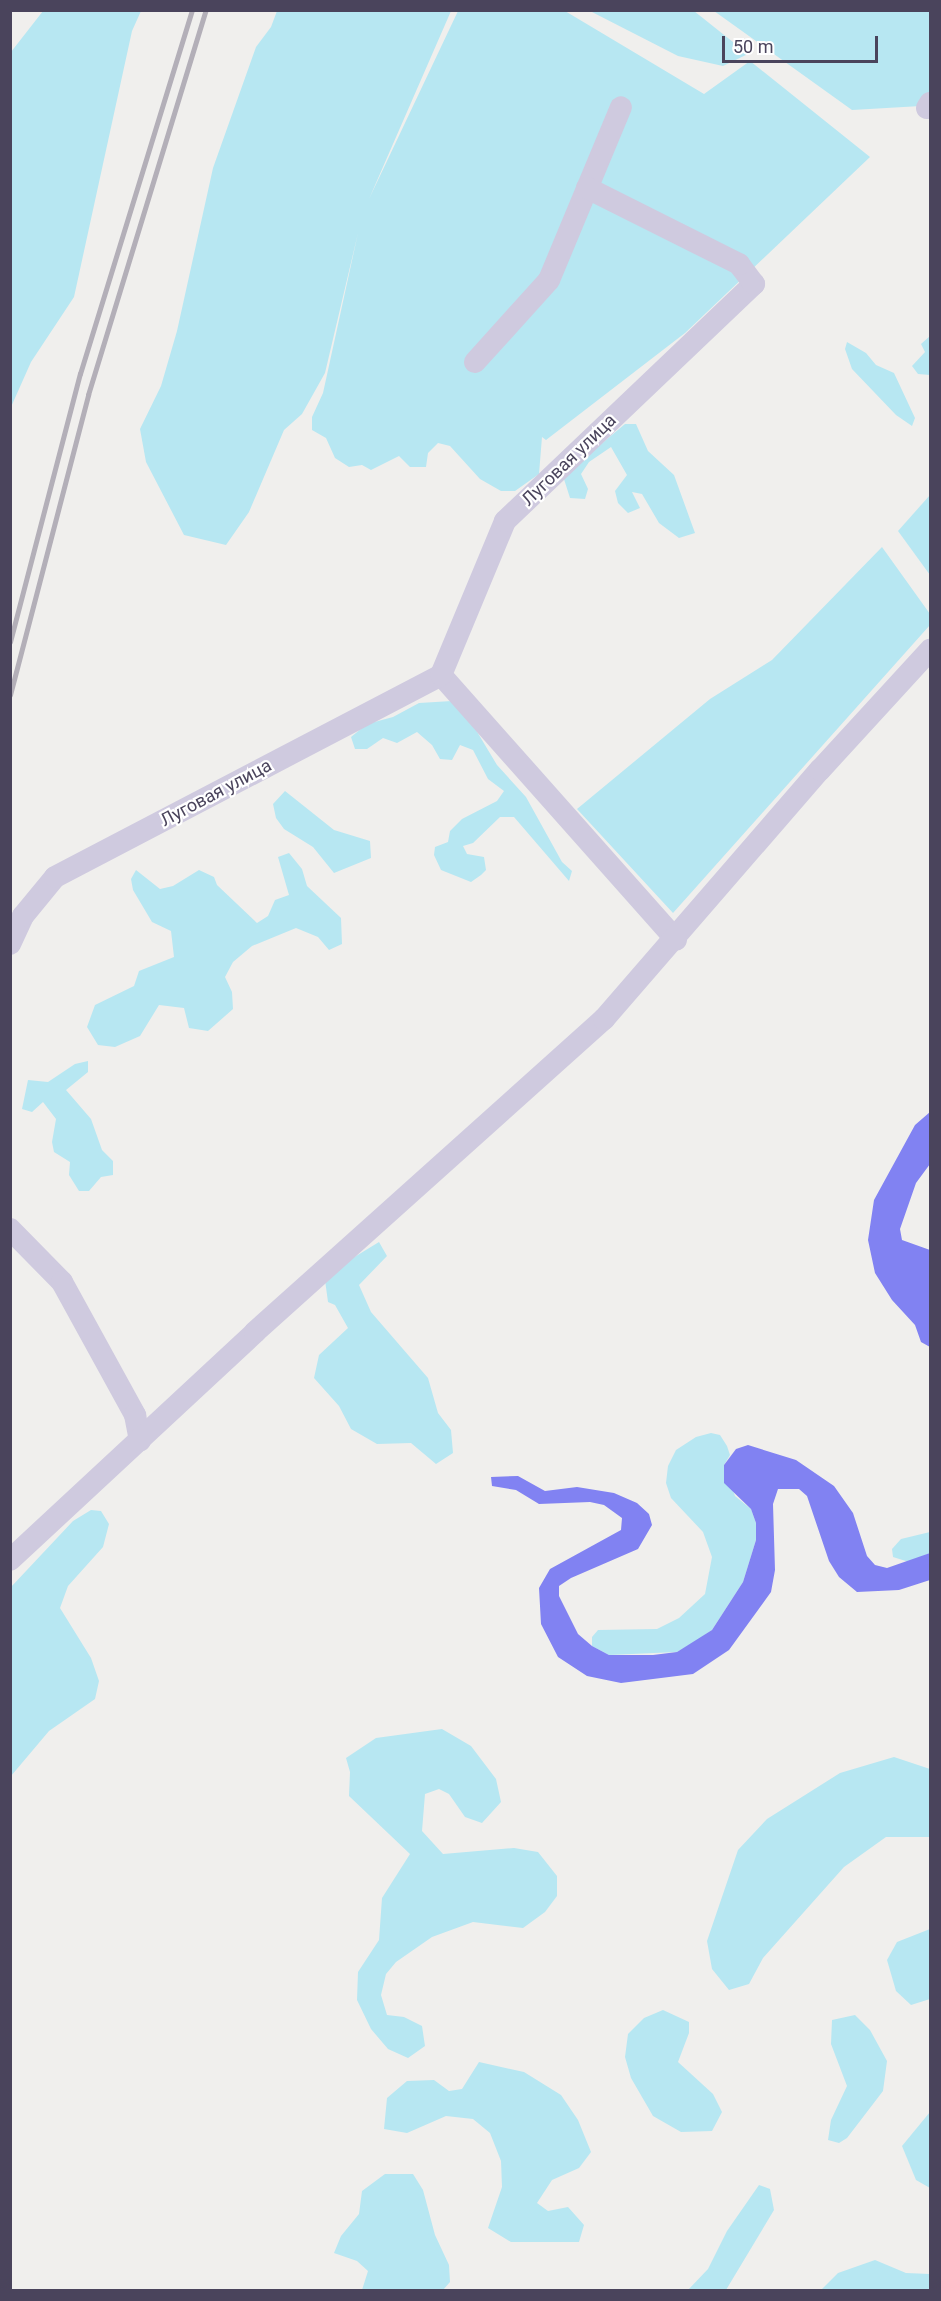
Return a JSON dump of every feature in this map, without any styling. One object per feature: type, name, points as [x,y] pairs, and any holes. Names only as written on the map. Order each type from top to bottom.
[{"type":"street","points":[[475,362],[549,280],[621,107]]},
{"type":"street","name":"Луговая улица","points":[[10,944],[23,916],[55,877],[441,675],[505,521],[754,284],[740,264],[587,188]]},
{"type":"street","points":[[10,1560],[255,1332],[604,1018],[675,940],[820,770],[930,650]]},
{"type":"street","points":[[441,675],[675,940]]},
{"type":"street","points":[[10,1229],[62,1282],[135,1416],[140,1441]]},
{"type":"shaded area","points":[[43,11],[141,11],[132,31],[74,297],[31,362],[11,407],[11,52]]},
{"type":"shaded area","points":[[277,11],[451,11],[369,199],[458,11],[565,11],[704,94],[750,61],[870,157],[685,333],[546,440],[542,437],[539,474],[515,491],[501,491],[480,479],[450,446],[438,443],[428,453],[426,467],[410,467],[399,456],[371,470],[362,465],[349,467],[335,458],[326,438],[312,430],[312,417],[323,393],[358,233],[325,373],[302,414],[284,430],[249,512],[226,545],[184,535],[146,462],[140,429],[161,386],[177,331],[213,168],[256,47],[271,27]]},
{"type":"shaded area","points":[[590,11],[694,11],[748,54],[723,66],[678,56]]},
{"type":"shaded area","points":[[714,11],[930,11],[930,93],[921,106],[852,110]]},
{"type":"shaded area","points":[[930,336],[930,375],[918,374],[912,366],[925,352],[921,344]]},
{"type":"shaded area","points":[[847,342],[866,353],[876,365],[894,373],[915,418],[912,426],[896,415],[852,369],[845,349]]},
{"type":"shaded area","points":[[625,424],[636,424],[648,451],[674,475],[695,533],[679,538],[659,523],[642,494],[632,492],[640,508],[628,513],[618,503],[615,491],[627,475],[611,447],[589,462],[581,474],[588,489],[585,499],[570,498],[563,476]]},
{"type":"shaded area","points":[[930,495],[930,575],[898,531]]},
{"type":"shaded area","points":[[882,547],[930,614],[930,625],[673,913],[577,809],[710,699],[772,660]]},
{"type":"shaded area","points":[[452,701],[470,720],[497,765],[526,797],[562,862],[572,871],[569,881],[514,817],[500,817],[473,843],[463,846],[467,854],[484,857],[486,870],[481,875],[471,882],[441,870],[434,855],[435,847],[448,842],[450,831],[462,819],[497,801],[504,791],[488,779],[473,750],[460,745],[452,760],[440,759],[432,745],[417,732],[397,743],[383,738],[367,749],[355,749],[351,737],[367,724],[393,717],[419,703]]},
{"type":"shaded area","points":[[285,791],[334,830],[370,841],[371,858],[334,873],[313,847],[284,829],[276,818],[273,804]]},
{"type":"shaded area","points":[[289,853],[302,869],[307,886],[341,918],[342,944],[329,950],[318,937],[296,928],[252,946],[233,962],[225,977],[232,992],[233,1009],[208,1031],[189,1028],[184,1008],[159,1005],[140,1036],[115,1047],[98,1045],[87,1027],[95,1005],[134,986],[139,971],[174,957],[171,931],[152,922],[133,890],[131,879],[136,870],[160,889],[173,886],[199,870],[214,877],[217,885],[257,923],[268,916],[275,900],[289,895],[278,857]]},
{"type":"shaded area","points":[[88,1061],[88,1072],[66,1090],[91,1119],[102,1150],[113,1161],[113,1175],[101,1177],[89,1191],[79,1191],[69,1175],[70,1162],[54,1152],[52,1142],[56,1119],[43,1102],[32,1112],[22,1109],[28,1080],[48,1082],[75,1064]]},
{"type":"shaded area","points":[[930,1112],[930,1164],[916,1183],[900,1229],[902,1240],[930,1250],[930,1347],[921,1342],[915,1325],[892,1300],[875,1273],[868,1240],[874,1200],[915,1125]]},
{"type":"shaded area","points":[[379,1242],[387,1256],[359,1285],[371,1312],[428,1378],[438,1413],[451,1430],[453,1453],[436,1464],[411,1443],[377,1444],[351,1429],[339,1406],[314,1378],[319,1355],[348,1328],[335,1305],[328,1302],[325,1280],[343,1264]]},
{"type":"shaded area","points":[[711,1433],[720,1435],[727,1446],[730,1455],[724,1465],[735,1496],[751,1509],[756,1523],[756,1540],[743,1582],[712,1630],[677,1652],[609,1655],[592,1646],[592,1637],[598,1630],[657,1629],[679,1618],[705,1594],[712,1557],[703,1532],[671,1498],[666,1483],[668,1466],[676,1450],[696,1437]]},
{"type":"shaded area","points":[[748,1445],[796,1460],[834,1486],[853,1513],[867,1556],[875,1565],[887,1568],[930,1553],[930,1580],[899,1590],[857,1592],[839,1577],[829,1561],[807,1496],[799,1489],[778,1489],[773,1504],[775,1570],[771,1592],[729,1650],[693,1674],[621,1683],[587,1676],[558,1657],[541,1624],[539,1588],[550,1569],[621,1530],[622,1518],[604,1505],[590,1502],[539,1504],[516,1490],[492,1486],[491,1477],[518,1476],[545,1491],[577,1487],[614,1493],[637,1503],[649,1514],[652,1525],[638,1549],[571,1578],[559,1586],[559,1596],[578,1634],[592,1646],[609,1655],[653,1655],[677,1652],[712,1630],[743,1582],[756,1540],[756,1523],[751,1509],[724,1483],[724,1465],[736,1449]]},
{"type":"shaded area","points":[[91,1510],[101,1511],[109,1524],[103,1547],[68,1586],[60,1608],[91,1658],[99,1681],[95,1699],[49,1731],[11,1776],[11,1587],[73,1521]]},
{"type":"shaded area","points":[[930,1532],[930,1553],[909,1562],[893,1557],[892,1549],[901,1539]]},
{"type":"shaded area","points":[[442,1729],[471,1746],[496,1779],[501,1802],[482,1823],[465,1817],[449,1794],[439,1789],[425,1794],[422,1831],[443,1854],[514,1848],[538,1852],[557,1876],[557,1896],[545,1912],[523,1928],[473,1922],[432,1937],[396,1962],[386,1974],[381,1995],[387,2015],[404,2017],[422,2026],[425,2046],[408,2058],[388,2049],[371,2029],[357,2000],[358,1972],[379,1940],[382,1898],[410,1854],[349,1796],[350,1772],[346,1758],[376,1738]]},
{"type":"shaded area","points":[[894,1757],[930,1769],[930,1837],[886,1837],[844,1867],[763,1958],[749,1984],[729,1990],[712,1969],[707,1941],[738,1850],[767,1819],[840,1773]]},
{"type":"shaded area","points":[[930,1929],[930,1999],[911,2005],[896,1991],[887,1960],[897,1942]]},
{"type":"shaded area","points":[[663,2010],[689,2022],[689,2033],[678,2062],[713,2094],[722,2112],[712,2131],[681,2132],[653,2116],[631,2078],[625,2057],[628,2034],[644,2018]]},
{"type":"shaded area","points":[[855,2015],[870,2030],[887,2061],[883,2091],[847,2138],[839,2143],[828,2140],[831,2120],[847,2086],[831,2044],[832,2020]]},
{"type":"shaded area","points":[[479,2062],[524,2072],[561,2095],[578,2120],[591,2152],[579,2168],[552,2180],[537,2203],[548,2211],[568,2207],[584,2225],[579,2242],[511,2242],[488,2228],[502,2187],[501,2161],[490,2133],[473,2119],[446,2116],[407,2133],[384,2129],[387,2098],[407,2081],[434,2080],[449,2091],[462,2089]]},
{"type":"shaded area","points":[[930,2112],[930,2188],[916,2180],[902,2146]]},
{"type":"shaded area","points":[[385,2174],[413,2174],[423,2190],[435,2235],[449,2265],[450,2282],[443,2290],[362,2290],[368,2271],[357,2261],[334,2253],[341,2236],[359,2214],[362,2191]]},
{"type":"shaded area","points":[[759,2185],[770,2189],[774,2210],[726,2290],[688,2290],[708,2269],[727,2231]]},
{"type":"shaded area","points":[[875,2260],[906,2273],[930,2274],[930,2290],[821,2290],[838,2273]]},
{"type":"railway","points":[[10,642],[80,374],[192,10]]},
{"type":"railway","points":[[10,695],[88,395],[206,10]]}]
